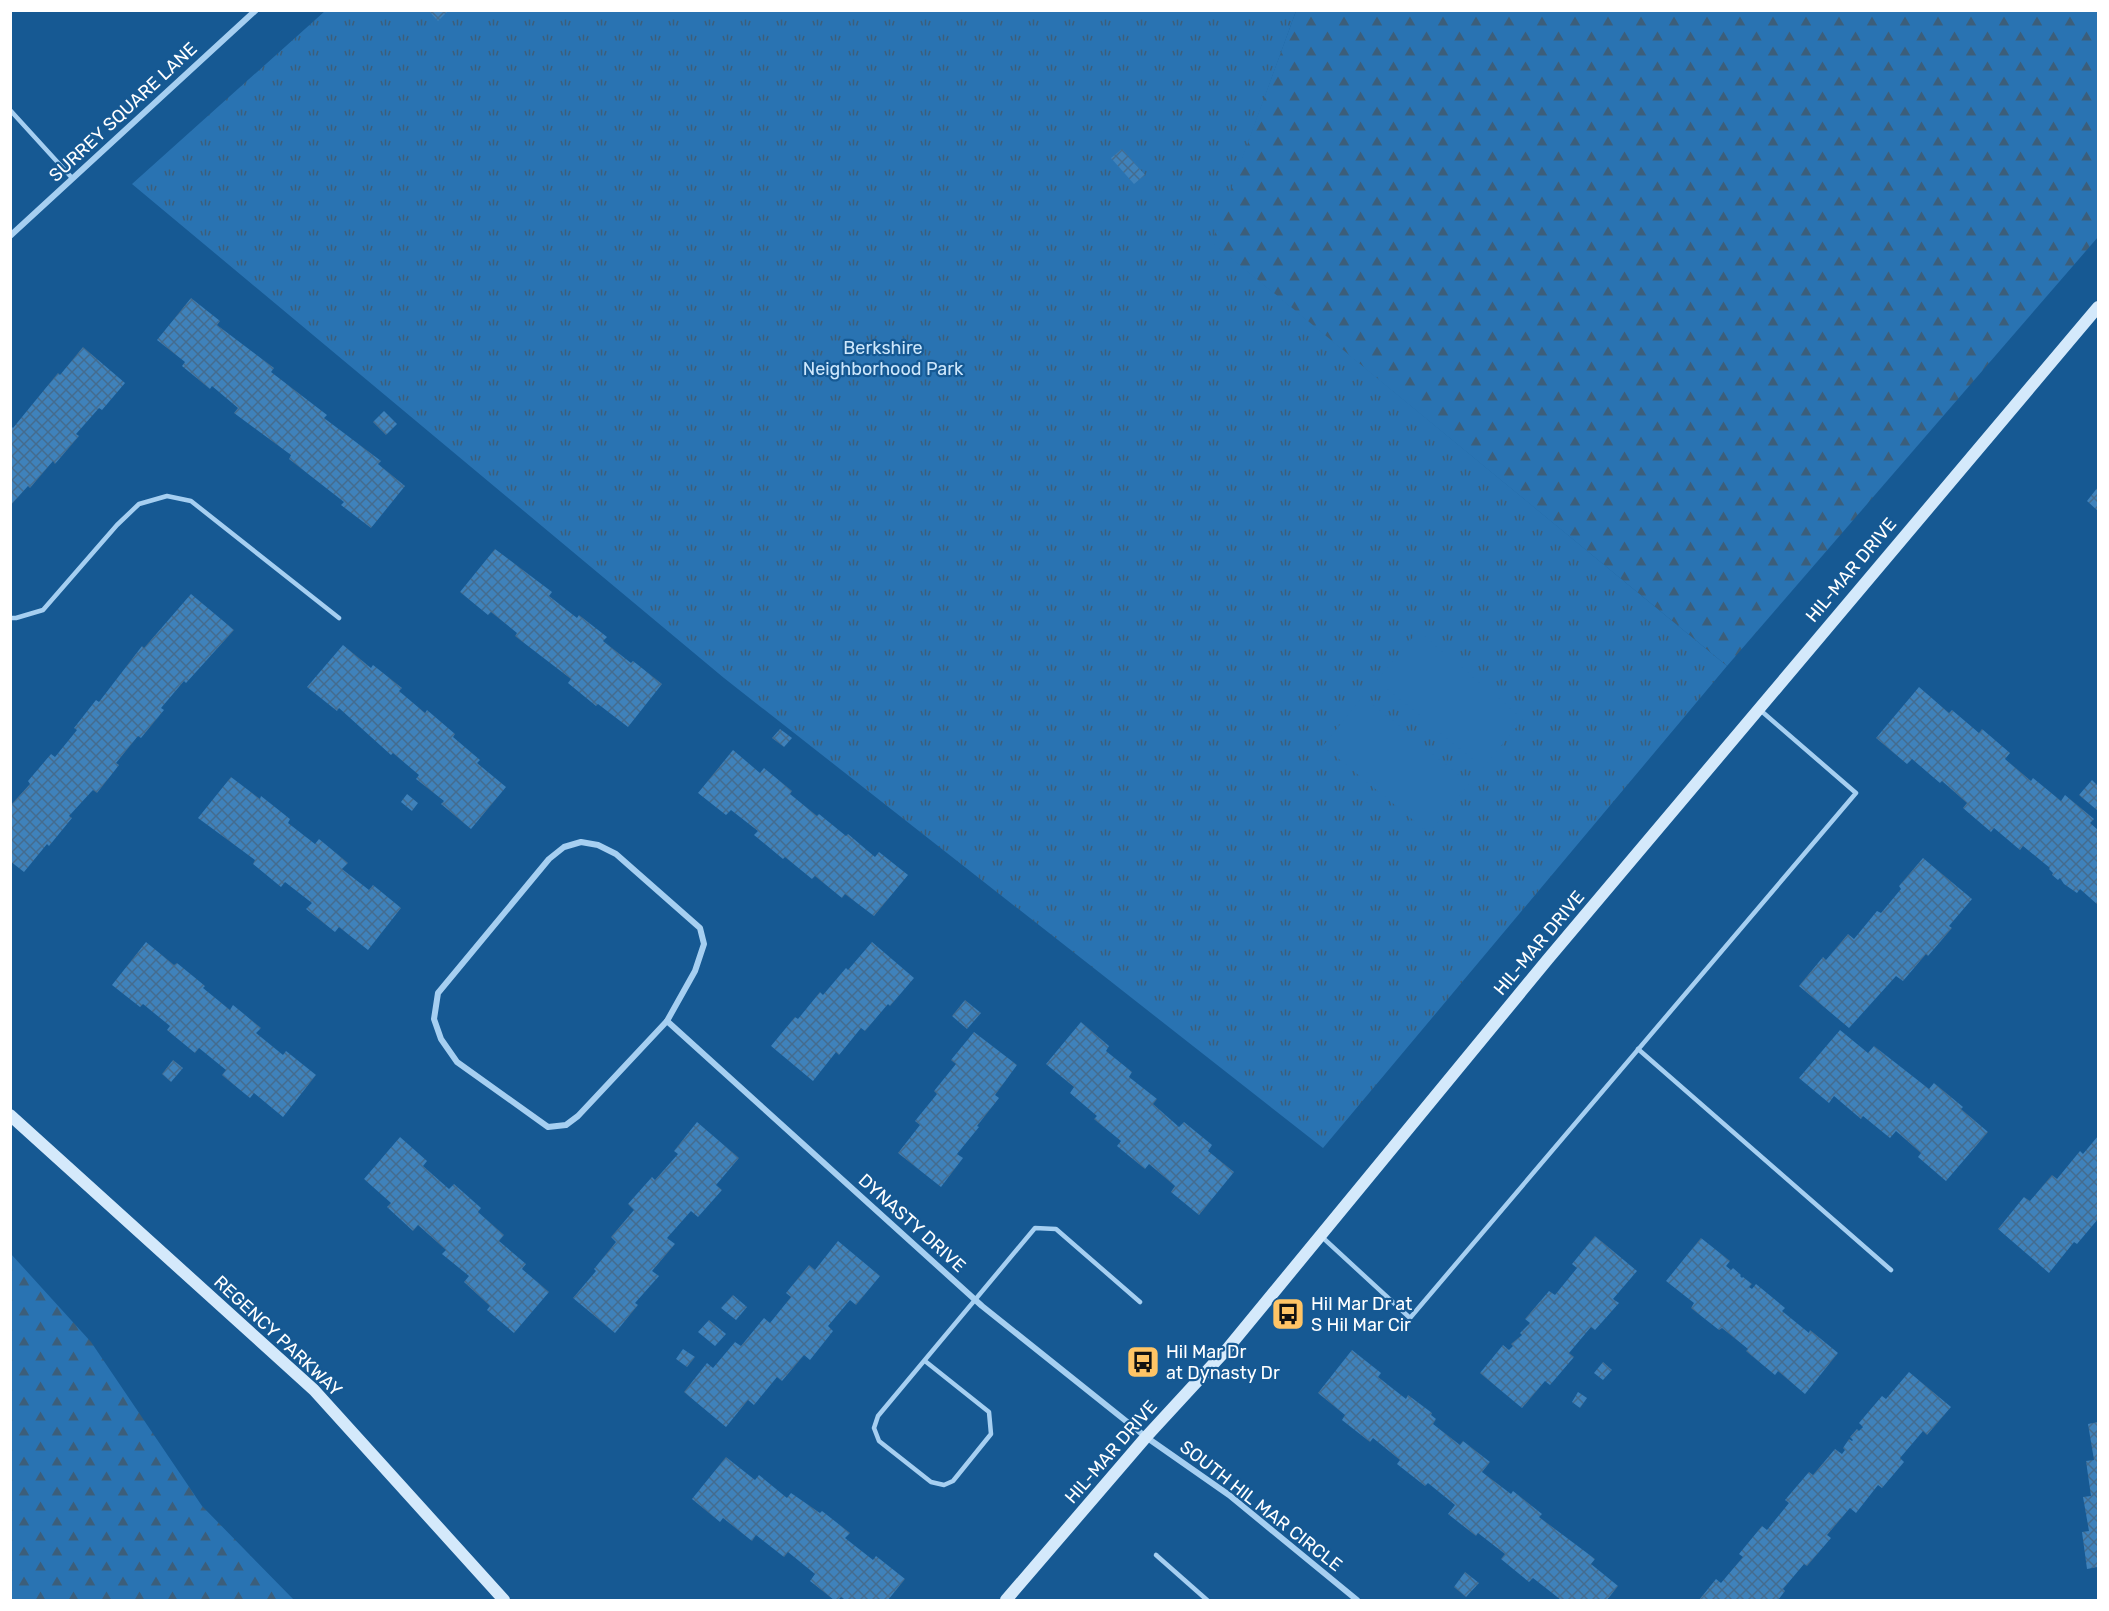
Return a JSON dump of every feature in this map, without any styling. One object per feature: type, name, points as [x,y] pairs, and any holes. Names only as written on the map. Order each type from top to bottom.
[{"type":"street","name":"SURREY SQUARE LANE","points":[[10,236],[256,10]]},
{"type":"street","name":"HIL-MAR DRIVE","points":[[1006,1600],[1146,1437],[1228,1348],[1540,968],[2098,307]]},
{"type":"street","points":[[581,842],[598,845],[616,854],[700,928],[704,944],[695,971],[667,1021],[578,1116],[566,1125],[548,1127],[457,1062],[441,1039],[434,1019],[438,993],[541,867],[564,846],[581,842]]},
{"type":"street","name":"DYNASTY DRIVE","points":[[667,1021],[974,1299],[1146,1437]]},
{"type":"street","name":"REGENCY PARKWAY","points":[[10,1115],[314,1390],[504,1600]]},
{"type":"street","name":"SOUTH HIL MAR CIRCLE","points":[[1146,1437],[1228,1495],[1357,1600]]},
{"type":"lane","points":[[10,110],[72,178]]},
{"type":"lane","points":[[10,618],[43,610],[117,525],[139,504],[167,496],[191,501],[339,618]]},
{"type":"lane","points":[[1321,1236],[1410,1318],[1856,793],[1758,709]]},
{"type":"lane","points":[[1638,1049],[1891,1270]]},
{"type":"lane","points":[[925,1360],[989,1412],[992,1422],[992,1434],[953,1481],[944,1485],[931,1482],[879,1441],[874,1428],[878,1416],[1035,1228],[1056,1229],[1140,1302]]},
{"type":"lane","points":[[1156,1555],[1208,1600]]},
{"type":"green space","name":"Berkshire Neighborhood Park","points":[[325,11],[1296,11],[1212,242],[1727,666],[1323,1148],[724,678],[132,184]]},
{"type":"green space","points":[[1296,11],[2098,11],[2098,237],[1727,666],[1211,242]]},
{"type":"green space","points":[[1418,631],[1523,719],[1483,768],[1377,680]]},
{"type":"green space","points":[[1363,696],[1469,784],[1429,833],[1323,746]]},
{"type":"green space","points":[[11,1254],[91,1342],[202,1506],[294,1600],[11,1600]]},
{"type":"building","points":[[428,10],[449,10],[438,21]]},
{"type":"building","points":[[1122,149],[1145,175],[1134,184],[1111,158]]},
{"type":"building","points":[[191,298],[220,321],[217,325],[274,368],[271,372],[327,415],[324,418],[381,461],[378,464],[405,486],[371,528],[341,505],[344,502],[289,459],[291,455],[234,413],[238,408],[212,386],[210,389],[182,366],[185,362],[157,340]]},
{"type":"building","points":[[83,347],[125,383],[102,410],[99,408],[76,434],[79,436],[55,464],[53,461],[30,488],[28,486],[10,506],[10,425],[13,428],[58,373],[60,375]]},
{"type":"building","points":[[384,411],[397,424],[386,435],[373,422]]},
{"type":"building","points":[[2098,487],[2098,511],[2087,501]]},
{"type":"building","points":[[495,549],[552,592],[549,596],[577,618],[579,615],[607,637],[603,641],[662,684],[628,727],[598,704],[596,706],[568,683],[571,679],[515,636],[517,633],[491,612],[488,615],[460,592]]},
{"type":"building","points":[[191,594],[234,630],[186,683],[184,681],[161,708],[164,710],[141,738],[138,736],[116,763],[119,765],[97,793],[93,790],[91,792],[69,816],[72,818],[49,846],[47,844],[24,872],[10,861],[10,806],[30,784],[28,781],[51,754],[55,757],[77,730],[74,728],[96,700],[99,702],[142,646],[144,648]]},
{"type":"building","points":[[343,645],[371,668],[373,665],[402,688],[399,691],[425,713],[427,710],[455,734],[453,737],[480,760],[477,763],[506,787],[471,829],[441,804],[444,801],[416,779],[419,775],[393,753],[391,755],[339,708],[337,711],[307,687]]},
{"type":"building","points":[[1919,687],[1949,713],[1952,710],[1979,733],[1982,729],[2010,753],[2005,759],[2031,781],[2033,778],[2061,801],[2065,795],[2094,819],[2090,823],[2098,830],[2098,905],[2080,889],[2077,893],[2064,884],[2060,878],[2058,880],[2052,875],[2050,868],[2023,846],[2020,850],[1994,828],[1991,832],[1963,808],[1967,803],[1942,781],[1940,783],[1912,759],[1907,764],[1876,738]]},
{"type":"building","points":[[780,729],[792,738],[784,747],[772,738]]},
{"type":"building","points":[[733,750],[760,773],[764,768],[792,791],[790,794],[817,816],[819,814],[846,836],[848,834],[875,857],[879,852],[908,875],[874,916],[845,894],[842,898],[815,876],[812,879],[785,857],[783,859],[754,835],[758,831],[731,810],[726,815],[698,793]]},
{"type":"building","points":[[231,777],[260,799],[261,796],[290,819],[288,823],[315,844],[319,839],[348,863],[342,869],[369,890],[373,885],[401,908],[368,950],[339,927],[335,932],[306,909],[312,903],[285,882],[281,887],[253,864],[255,860],[198,818]]},
{"type":"building","points":[[2092,780],[2098,786],[2097,810],[2079,795]]},
{"type":"building","points":[[407,794],[418,803],[412,811],[401,802]]},
{"type":"building","points":[[1923,858],[1972,899],[1949,926],[1952,928],[1928,956],[1926,954],[1903,981],[1896,976],[1849,1028],[1799,986],[1823,957],[1826,960],[1848,934],[1854,939],[1877,911],[1881,913],[1901,889],[1899,886]]},
{"type":"building","points":[[146,942],[174,965],[177,963],[230,1010],[233,1005],[261,1028],[256,1033],[283,1055],[286,1051],[316,1075],[283,1117],[254,1093],[250,1098],[222,1075],[226,1070],[199,1048],[195,1053],[167,1030],[170,1026],[143,1004],[140,1007],[112,985]]},
{"type":"building","points":[[872,942],[914,978],[865,1031],[861,1028],[839,1055],[836,1052],[813,1081],[771,1046],[795,1017],[798,1019],[820,992],[823,995]]},
{"type":"building","points":[[965,1000],[981,1013],[967,1029],[952,1016]]},
{"type":"building","points":[[1081,1022],[1109,1046],[1106,1051],[1132,1072],[1129,1077],[1157,1099],[1153,1104],[1179,1127],[1184,1122],[1212,1145],[1208,1151],[1234,1172],[1199,1215],[1171,1192],[1175,1186],[1149,1164],[1145,1169],[1117,1146],[1121,1141],[1094,1119],[1097,1116],[1070,1093],[1074,1087],[1046,1064]]},
{"type":"building","points":[[1840,1030],[1868,1053],[1874,1046],[1929,1089],[1934,1083],[1988,1132],[1946,1181],[1918,1157],[1921,1153],[1896,1131],[1890,1138],[1863,1116],[1861,1119],[1834,1096],[1829,1103],[1799,1078]]},
{"type":"building","points":[[974,1032],[1017,1065],[995,1095],[999,1098],[957,1154],[963,1158],[941,1187],[898,1153],[920,1125],[915,1121],[937,1094],[934,1091],[956,1064],[951,1060]]},
{"type":"building","points":[[173,1060],[183,1068],[171,1082],[162,1074]]},
{"type":"building","points":[[697,1122],[739,1158],[716,1185],[722,1190],[698,1217],[691,1211],[667,1238],[675,1244],[652,1271],[659,1276],[635,1303],[638,1305],[615,1333],[573,1298],[616,1242],[611,1237],[634,1210],[628,1204],[652,1177],[655,1180],[678,1154],[674,1151]]},
{"type":"building","points":[[2098,1136],[2098,1219],[2077,1244],[2074,1242],[2049,1273],[1998,1229],[2024,1197],[2030,1201],[2052,1175],[2057,1179],[2080,1151],[2083,1154]]},
{"type":"building","points":[[400,1137],[427,1161],[423,1166],[449,1189],[454,1184],[481,1208],[478,1212],[504,1235],[499,1241],[526,1264],[522,1269],[549,1292],[514,1333],[487,1310],[490,1306],[464,1282],[469,1276],[442,1254],[446,1250],[418,1225],[413,1231],[387,1207],[391,1203],[364,1179]]},
{"type":"building","points":[[1595,1236],[1637,1271],[1613,1299],[1619,1303],[1595,1330],[1591,1327],[1569,1353],[1574,1357],[1550,1385],[1545,1381],[1522,1408],[1480,1373],[1503,1345],[1509,1350],[1513,1346],[1511,1344],[1522,1335],[1520,1333],[1530,1323],[1525,1319],[1549,1291],[1555,1295],[1577,1268],[1572,1264]]},
{"type":"building","points":[[1701,1238],[1730,1261],[1726,1266],[1731,1270],[1733,1268],[1742,1278],[1752,1284],[1749,1287],[1752,1289],[1756,1284],[1785,1308],[1782,1311],[1838,1353],[1805,1394],[1778,1371],[1775,1375],[1722,1328],[1719,1330],[1691,1308],[1694,1303],[1666,1281]]},
{"type":"building","points":[[838,1241],[880,1276],[856,1305],[850,1300],[828,1326],[833,1331],[810,1360],[804,1355],[782,1381],[777,1377],[754,1405],[748,1400],[726,1427],[684,1392],[707,1363],[713,1368],[735,1342],[741,1346],[764,1318],[770,1323],[791,1297],[786,1293],[809,1265],[815,1270]]},
{"type":"building","points":[[733,1295],[747,1307],[736,1320],[721,1308]]},
{"type":"building","points":[[709,1320],[726,1334],[715,1346],[698,1332]]},
{"type":"building","points":[[683,1349],[695,1357],[687,1367],[676,1359]]},
{"type":"building","points":[[1352,1350],[1381,1373],[1378,1377],[1406,1399],[1408,1395],[1432,1413],[1431,1415],[1436,1419],[1433,1424],[1460,1445],[1463,1441],[1490,1462],[1482,1472],[1511,1494],[1513,1491],[1542,1514],[1539,1517],[1595,1559],[1591,1564],[1618,1586],[1607,1600],[1561,1600],[1533,1578],[1529,1582],[1501,1559],[1505,1554],[1478,1533],[1476,1536],[1448,1514],[1455,1505],[1428,1483],[1425,1486],[1397,1464],[1400,1460],[1373,1438],[1370,1442],[1342,1420],[1345,1415],[1318,1393]]},
{"type":"building","points":[[1603,1362],[1612,1370],[1603,1380],[1594,1373]]},
{"type":"building","points":[[1909,1372],[1951,1407],[1927,1435],[1923,1431],[1900,1458],[1904,1462],[1882,1488],[1878,1485],[1856,1513],[1850,1508],[1827,1535],[1831,1538],[1807,1566],[1804,1564],[1783,1589],[1785,1591],[1778,1600],[1699,1600],[1716,1579],[1721,1583],[1743,1557],[1739,1554],[1762,1526],[1767,1530],[1789,1503],[1785,1500],[1809,1472],[1813,1475],[1835,1449],[1842,1454],[1849,1439],[1853,1440],[1850,1437],[1857,1429],[1859,1431],[1863,1427],[1859,1423],[1882,1396],[1886,1399]]},
{"type":"building","points":[[1578,1392],[1587,1398],[1580,1408],[1572,1402]]},
{"type":"building","points":[[2098,1422],[2098,1567],[2087,1569],[2082,1532],[2089,1531],[2083,1497],[2091,1496],[2086,1461],[2094,1460],[2088,1424]]},
{"type":"building","points":[[726,1457],[755,1480],[759,1475],[787,1498],[791,1493],[820,1513],[822,1511],[850,1533],[845,1538],[873,1560],[876,1556],[905,1579],[888,1600],[845,1600],[841,1597],[834,1600],[810,1581],[815,1574],[788,1552],[784,1557],[756,1535],[752,1541],[723,1518],[720,1522],[692,1499]]},
{"type":"building","points":[[1465,1572],[1479,1583],[1466,1597],[1454,1587]]},
{"type":"place","name":"Hil Mar Dr at S Hil Mar Cir","points":[[1288,1314]]},
{"type":"place","name":"Hil Mar Dr at Dynasty Dr","points":[[1143,1362]]}]
